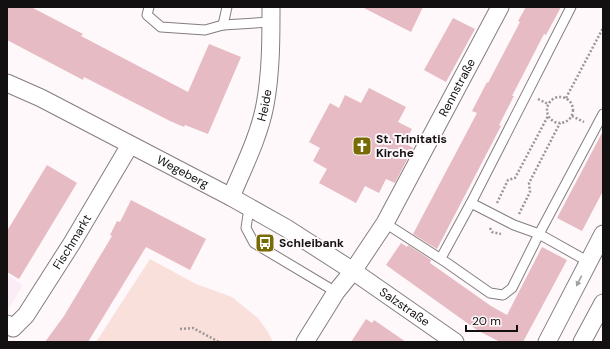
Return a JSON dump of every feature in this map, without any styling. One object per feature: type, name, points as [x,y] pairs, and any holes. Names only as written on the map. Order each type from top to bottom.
[{"type":"street","name":"Rennstraße","points":[[353,271],[385,223],[500,7]]},
{"type":"street","name":"Heide","points":[[230,197],[255,140],[265,106],[270,70],[271,15]]},
{"type":"street","name":"Wegeberg","points":[[7,83],[41,98],[230,197],[305,240],[353,271]]},
{"type":"street","name":"Fischmarkt","points":[[7,324],[13,328],[26,315],[72,243],[130,145]]},
{"type":"street","points":[[547,342],[603,234]]},
{"type":"street","points":[[305,342],[336,292],[353,271]]},
{"type":"street","name":"Salzstraße","points":[[353,271],[456,342]]},
{"type":"street","points":[[582,342],[603,303]]},
{"type":"lane","points":[[149,7],[147,15],[161,27],[205,30],[271,15]]},
{"type":"lane","points":[[223,25],[227,7]]},
{"type":"lane","points":[[440,258],[470,203],[570,7]]},
{"type":"lane","points":[[385,223],[440,258],[490,293],[504,295],[512,288],[603,114]]},
{"type":"lane","points":[[470,203],[514,225],[539,234],[589,262]]},
{"type":"lane","points":[[249,208],[246,228],[254,243],[336,292]]},
{"type":"path","points":[[566,98],[603,28]]},
{"type":"path","points":[[557,97],[566,98],[572,104],[573,113],[568,120],[560,123],[552,121],[548,116],[548,104],[557,97]]},
{"type":"path","points":[[492,214],[508,180],[515,178],[548,116]]},
{"type":"path","points":[[514,225],[530,192],[529,183],[560,123]]},
{"type":"path","points":[[180,329],[193,328],[219,342]]},
{"type":"shaded area","points":[[150,259],[196,284],[232,297],[258,318],[273,342],[96,342]]},
{"type":"shaded area","points":[[7,275],[23,285],[7,311]]},
{"type":"building","points":[[7,7],[31,7],[83,34],[81,36],[188,92],[209,44],[241,57],[208,134],[170,121],[84,77],[83,80],[7,40]]},
{"type":"building","points":[[362,7],[423,7],[411,32]]},
{"type":"building","points":[[526,7],[561,7],[546,35],[544,34],[512,96],[514,96],[499,125],[501,126],[437,249],[413,234],[477,113],[472,111],[520,22],[518,21]]},
{"type":"building","points":[[453,18],[475,29],[446,82],[424,70]]},
{"type":"building","name":"St. Trinitatis Kirche","points":[[369,88],[406,107],[398,122],[412,129],[404,143],[413,148],[395,183],[386,179],[379,193],[365,186],[356,203],[319,183],[327,169],[313,161],[320,148],[309,142],[330,103],[339,108],[345,95],[361,103]]},
{"type":"building","points":[[603,131],[603,191],[582,231],[557,218]]},
{"type":"building","points":[[47,165],[77,183],[19,279],[7,272],[7,231]]},
{"type":"building","points":[[131,200],[206,239],[190,270],[146,247],[88,342],[45,342],[64,316],[112,236],[110,235],[117,221],[120,222]]},
{"type":"building","points":[[401,243],[407,247],[408,245],[431,260],[430,263],[491,306],[507,315],[542,247],[567,260],[523,342],[500,342],[477,330],[386,265]]},
{"type":"building","points":[[366,319],[372,323],[374,320],[406,342],[351,342]]},
{"type":"place","name":"St. Trinitatis Kirche","points":[[362,146]]},
{"type":"place","name":"Schleibank","points":[[265,243]]}]
